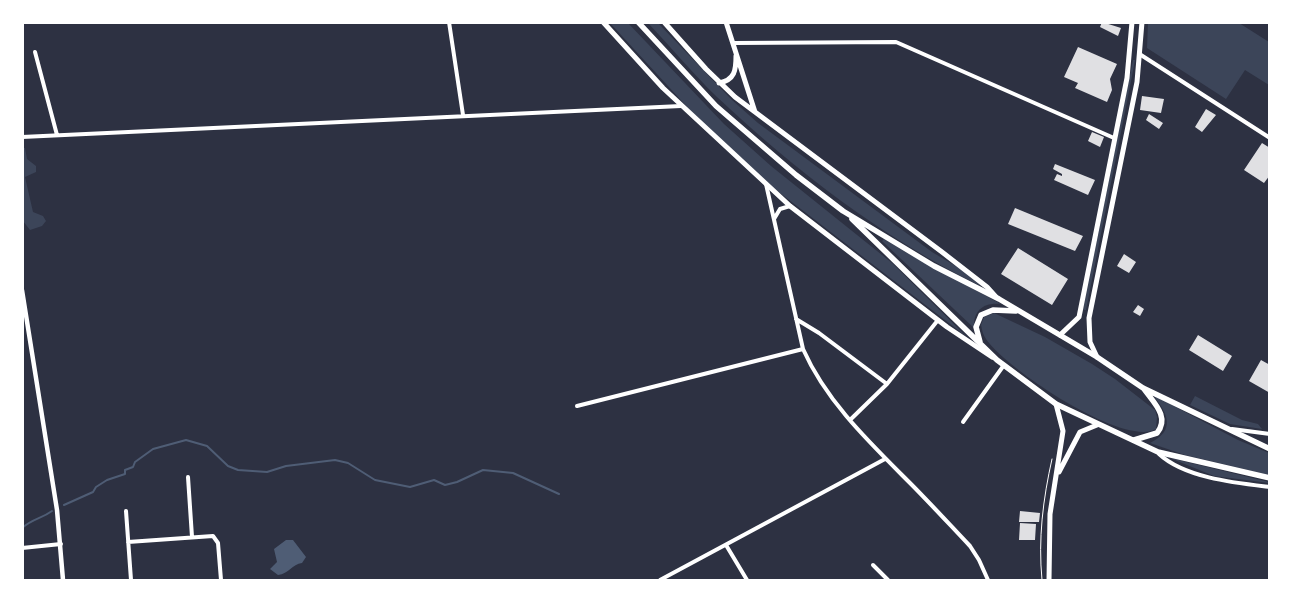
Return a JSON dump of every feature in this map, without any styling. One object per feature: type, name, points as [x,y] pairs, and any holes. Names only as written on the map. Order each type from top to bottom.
[{"type":"highway","points":[[638,22],[716,106],[796,175],[843,211],[934,266],[998,299],[1060,335],[1144,388],[1270,449]]},
{"type":"highway","points":[[843,211],[997,360],[1056,404],[1158,452],[1270,478]]},
{"type":"highway","points":[[981,344],[976,327],[982,315],[993,310],[1018,311]]},
{"type":"highway","points":[[1131,440],[1145,438],[1157,433],[1162,425],[1162,414],[1144,388]]},
{"type":"main road","points":[[603,22],[681,106],[790,206],[938,320],[997,360]]},
{"type":"main road","points":[[664,22],[720,83],[755,113],[987,286],[998,299]]},
{"type":"main road","points":[[726,22],[755,113]]},
{"type":"main road","points":[[1060,335],[1079,317],[1127,78],[1132,22]]},
{"type":"main road","points":[[1097,357],[1090,342],[1089,318],[1141,55],[1142,22]]},
{"type":"main road","points":[[720,83],[729,81],[734,74],[736,51]]},
{"type":"main road","points":[[1079,317],[1089,318]]},
{"type":"main road","points":[[1049,580],[1048,533],[1064,431],[1056,404]]},
{"type":"main road","points":[[1056,477],[1080,432],[1097,424]]},
{"type":"street","points":[[448,22],[463,115]]},
{"type":"street","points":[[734,43],[896,42],[1114,138]]},
{"type":"street","points":[[35,52],[57,135]]},
{"type":"street","points":[[1141,55],[1270,138]]},
{"type":"street","points":[[22,136],[681,106]]},
{"type":"street","points":[[766,184],[803,349],[819,381],[850,420],[886,460],[970,546],[988,580]]},
{"type":"street","points":[[774,221],[777,211],[790,206]]},
{"type":"street","points":[[22,290],[61,544],[63,580]]},
{"type":"street","points":[[796,319],[819,333],[887,384]]},
{"type":"street","points":[[850,420],[887,384],[938,320]]},
{"type":"street","points":[[577,406],[803,349]]},
{"type":"street","points":[[963,422],[1004,366]]},
{"type":"street","points":[[1225,428],[1270,434]]},
{"type":"street","points":[[1158,452],[1169,461],[1210,478],[1270,487]]},
{"type":"street","points":[[660,580],[886,460]]},
{"type":"street","points":[[188,477],[192,537]]},
{"type":"street","points":[[126,511],[131,580]]},
{"type":"street","points":[[128,542],[214,536],[218,543],[221,580]]},
{"type":"street","points":[[22,548],[61,544]]},
{"type":"street","points":[[726,545],[747,580]]},
{"type":"street","points":[[872,565],[888,580]]},
{"type":"shaded area","points":[[610,23],[628,23],[724,124],[771,166],[892,263],[967,337],[771,186],[691,111]]},
{"type":"shaded area","points":[[648,23],[658,23],[732,100],[758,123],[932,252],[959,268],[981,286],[910,247],[842,202],[810,177],[717,97]]},
{"type":"shaded area","points":[[1148,23],[1239,23],[1269,42],[1269,85],[1245,70],[1226,99],[1147,48]]},
{"type":"shaded area","points":[[1133,60],[1135,60],[1133,71],[1086,310],[1083,310]]},
{"type":"shaded area","points":[[22,148],[25,148],[27,159],[36,166],[36,172],[25,177],[33,212],[43,216],[46,221],[42,226],[30,230],[23,221]]},
{"type":"shaded area","points":[[884,239],[1001,304],[989,304],[981,308],[975,316],[974,328],[882,241]]},
{"type":"shaded area","points":[[994,313],[1045,337],[1115,379],[1155,410],[1157,417],[1156,429],[1140,432],[1119,427],[1093,417],[1066,402],[1016,368],[997,352],[983,332],[981,325],[984,317]]},
{"type":"shaded area","points":[[1153,395],[1238,440],[1269,453],[1269,475],[1185,455],[1150,443],[1164,433],[1167,421],[1163,409]]},
{"type":"shaded area","points":[[1195,396],[1242,420],[1258,424],[1262,429],[1230,424],[1190,405]]},
{"type":"shaded area","points":[[1170,458],[1269,482],[1269,483],[1214,476]]},
{"type":"shaded area","points":[[286,540],[293,540],[306,557],[302,563],[278,575],[270,569],[277,562],[274,549]]},
{"type":"building","points":[[1102,22],[1121,28],[1118,36],[1100,27]]},
{"type":"building","points":[[1078,47],[1117,64],[1110,79],[1112,90],[1107,102],[1075,88],[1078,83],[1064,77]]},
{"type":"building","points":[[1142,96],[1164,99],[1161,113],[1140,110]]},
{"type":"building","points":[[1206,109],[1216,115],[1202,132],[1195,127]]},
{"type":"building","points":[[1149,114],[1163,123],[1159,129],[1146,120]]},
{"type":"building","points":[[1092,132],[1104,137],[1100,147],[1088,141]]},
{"type":"building","points":[[1262,143],[1270,148],[1270,175],[1264,183],[1244,170]]},
{"type":"building","points":[[1055,164],[1095,180],[1088,195],[1054,180],[1057,174],[1062,176],[1062,174],[1053,169]]},
{"type":"building","points":[[1015,208],[1083,236],[1075,251],[1008,224]]},
{"type":"building","points":[[1018,248],[1068,279],[1052,305],[1001,274]]},
{"type":"building","points":[[1124,254],[1136,262],[1129,273],[1117,266]]},
{"type":"building","points":[[1138,305],[1144,309],[1140,316],[1133,312]]},
{"type":"building","points":[[1198,335],[1232,356],[1223,371],[1189,350]]},
{"type":"building","points":[[1261,360],[1270,365],[1270,393],[1249,381]]},
{"type":"building","points":[[1020,511],[1040,513],[1039,522],[1019,522]]},
{"type":"building","points":[[1020,523],[1036,524],[1035,540],[1019,540]]},
{"type":"waterway","points":[[64,505],[93,492],[96,487],[107,480],[125,474],[125,470],[133,467],[135,462],[153,449],[186,440],[207,446],[228,466],[238,470],[267,472],[286,466],[335,460],[348,463],[375,480],[410,487],[434,480],[445,485],[457,482],[483,470],[513,473],[559,494]]},
{"type":"waterway","points":[[22,528],[52,511]]}]
